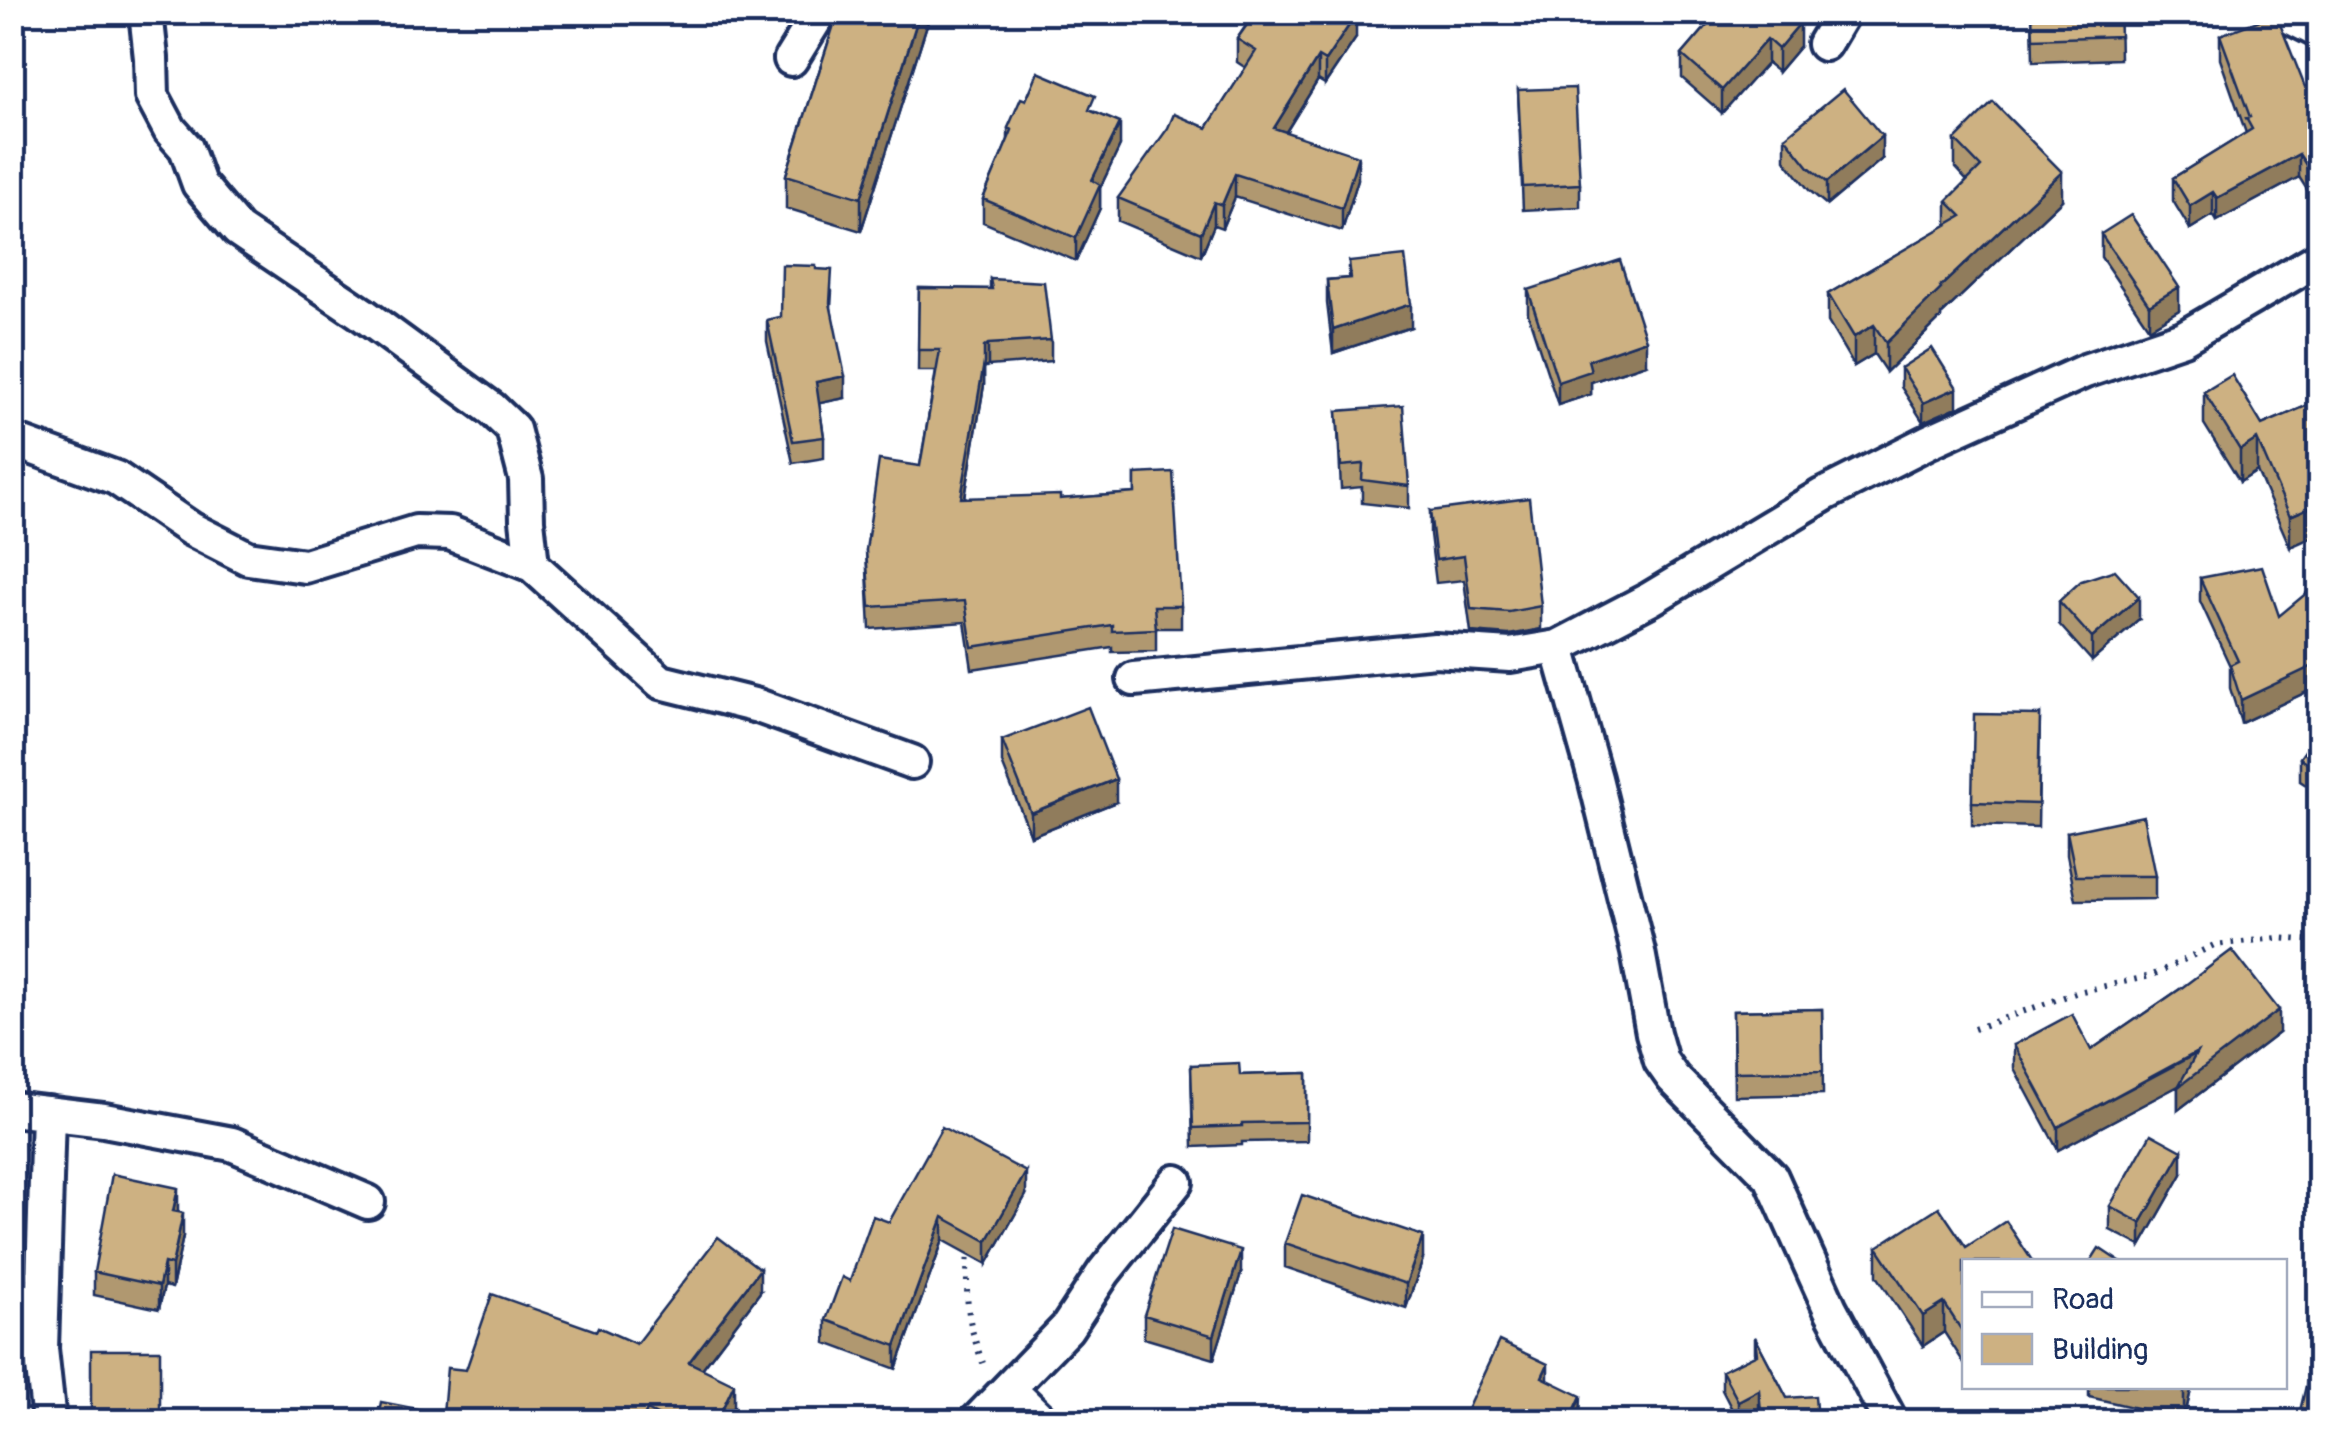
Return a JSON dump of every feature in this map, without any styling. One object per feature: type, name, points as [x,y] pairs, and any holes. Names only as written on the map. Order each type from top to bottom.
[{"type":"street","points":[[146,12],[152,96],[170,130],[186,148],[199,184],[238,230],[361,313],[492,409],[512,429],[526,479],[532,565]]},
{"type":"street","points":[[791,60],[820,12]]},
{"type":"street","points":[[1824,44],[1843,12]]},
{"type":"street","points":[[2281,12],[2320,32]]},
{"type":"street","points":[[1134,679],[1435,650],[1510,655],[1558,647],[1650,599],[1823,494],[2085,371],[2182,338],[2320,258]]},
{"type":"street","points":[[12,440],[116,478],[192,529],[248,558],[306,566],[416,532],[450,533],[532,565],[661,682],[758,706],[912,762]]},
{"type":"street","points":[[1558,647],[1638,952],[1652,1033],[1661,1061],[1770,1177],[1830,1308],[1891,1422]]},
{"type":"street","points":[[12,1109],[104,1120],[232,1144],[368,1202]]},
{"type":"street","points":[[48,1113],[40,1349],[48,1422]]},
{"type":"street","points":[[976,1422],[1067,1328],[1104,1272],[1176,1182]]},
{"type":"street","points":[[1005,1391],[1043,1422]]},
{"type":"path","points":[[1974,1029],[2078,992],[2152,976],[2214,946],[2277,938],[2320,941]]},
{"type":"path","points":[[968,1247],[965,1303],[972,1336],[986,1371],[1005,1391]]},
{"type":"building","points":[[838,12],[920,12],[861,198],[786,175]]},
{"type":"building","points":[[1250,12],[1356,15],[1325,61],[1318,57],[1274,128],[1358,156],[1342,208],[1235,174],[1222,205],[1214,202],[1201,233],[1118,198],[1174,114],[1207,128],[1256,51],[1237,39],[1254,15]]},
{"type":"building","points":[[1719,12],[1789,12],[1800,23],[1778,49],[1767,39],[1722,90],[1682,55]]},
{"type":"building","points":[[2032,12],[2119,12],[2120,36],[2033,39]]},
{"type":"building","points":[[2276,14],[2305,87],[2320,79],[2320,187],[2299,154],[2217,198],[2213,192],[2190,206],[2173,178],[2252,129],[2220,35]]},
{"type":"building","points":[[1038,72],[1095,96],[1089,110],[1120,123],[1092,180],[1100,185],[1076,238],[983,199],[1012,130],[1008,128]]},
{"type":"building","points":[[1575,88],[1580,184],[1523,187],[1518,90]]},
{"type":"building","points":[[1843,89],[1882,136],[1827,182],[1785,137]]},
{"type":"building","points":[[1993,102],[2062,172],[1886,343],[1874,325],[1854,337],[1828,294],[1962,216],[1947,201],[1981,167],[1955,140]]},
{"type":"building","points":[[2131,215],[2179,287],[2149,305],[2101,234]]},
{"type":"building","points":[[1405,256],[1411,304],[1333,330],[1327,280],[1351,278],[1349,262]]},
{"type":"building","points":[[1620,260],[1646,340],[1588,360],[1591,371],[1558,382],[1528,290]]},
{"type":"building","points":[[782,265],[832,270],[830,303],[845,376],[816,382],[824,437],[793,441],[767,320],[781,317]]},
{"type":"building","points":[[990,279],[1044,282],[1051,340],[984,347],[961,498],[1060,495],[1060,499],[1135,493],[1135,474],[1173,472],[1181,606],[1154,606],[1156,629],[1112,631],[1112,625],[972,647],[965,601],[870,607],[866,550],[879,460],[920,466],[940,350],[918,350],[919,288],[992,289]]},
{"type":"building","points":[[1932,348],[1957,388],[1923,403],[1901,368]]},
{"type":"building","points":[[2232,375],[2262,425],[2320,400],[2320,503],[2290,516],[2257,439],[2240,450],[2204,392]]},
{"type":"building","points":[[1403,406],[1409,486],[1362,480],[1363,464],[1341,466],[1337,411]]},
{"type":"building","points":[[1529,498],[1541,606],[1509,612],[1471,609],[1464,556],[1436,560],[1430,511]]},
{"type":"building","points":[[2262,566],[2279,616],[2320,582],[2320,661],[2241,700],[2230,665],[2238,661],[2200,578]]},
{"type":"building","points":[[2115,570],[2139,597],[2092,638],[2059,601],[2081,581]]},
{"type":"building","points":[[1088,707],[1116,779],[1031,813],[1002,740]]},
{"type":"building","points":[[1974,714],[2040,715],[2038,804],[1972,802]]},
{"type":"building","points":[[2320,730],[2320,771],[2300,758]]},
{"type":"building","points":[[2143,816],[2155,876],[2076,876],[2067,832]]},
{"type":"building","points":[[2232,950],[2279,1010],[2178,1087],[2197,1052],[2058,1127],[2014,1045],[2072,1014],[2091,1050]]},
{"type":"building","points":[[1822,1009],[1823,1071],[1734,1072],[1733,1011]]},
{"type":"building","points":[[1239,1063],[1240,1075],[1307,1073],[1307,1122],[1193,1128],[1191,1065]]},
{"type":"building","points":[[2320,1095],[2320,1135],[2315,1136],[2309,1096]]},
{"type":"building","points":[[942,1127],[1026,1172],[987,1241],[943,1217],[896,1346],[826,1320],[842,1277],[850,1281],[873,1216],[889,1222]]},
{"type":"building","points":[[2151,1134],[2182,1151],[2141,1223],[2110,1206]]},
{"type":"building","points":[[112,1174],[178,1188],[173,1211],[183,1213],[172,1265],[164,1263],[159,1286],[94,1272]]},
{"type":"building","points":[[1302,1195],[1423,1236],[1406,1284],[1285,1243]]},
{"type":"building","points":[[1939,1207],[1966,1247],[2006,1221],[2031,1259],[1962,1259],[1962,1331],[1944,1303],[1923,1316],[1877,1247]]},
{"type":"building","points":[[1172,1229],[1241,1250],[1214,1336],[1144,1315]]},
{"type":"building","points":[[718,1237],[760,1269],[689,1362],[734,1384],[716,1422],[671,1422],[647,1410],[642,1422],[377,1422],[381,1402],[443,1414],[447,1368],[466,1370],[492,1294],[596,1331],[598,1327],[636,1344]]},
{"type":"building","points":[[2099,1248],[2116,1259],[2092,1259]]},
{"type":"building","points":[[1755,1337],[1787,1398],[1815,1396],[1817,1422],[1762,1422],[1759,1390],[1738,1401],[1722,1371],[1757,1354]]},
{"type":"building","points":[[1499,1341],[1548,1364],[1542,1377],[1581,1396],[1569,1422],[1475,1422],[1464,1416]]},
{"type":"building","points":[[91,1350],[160,1350],[160,1422],[91,1422]]},
{"type":"building","points":[[2313,1357],[2320,1359],[2320,1422],[2298,1419]]}]
